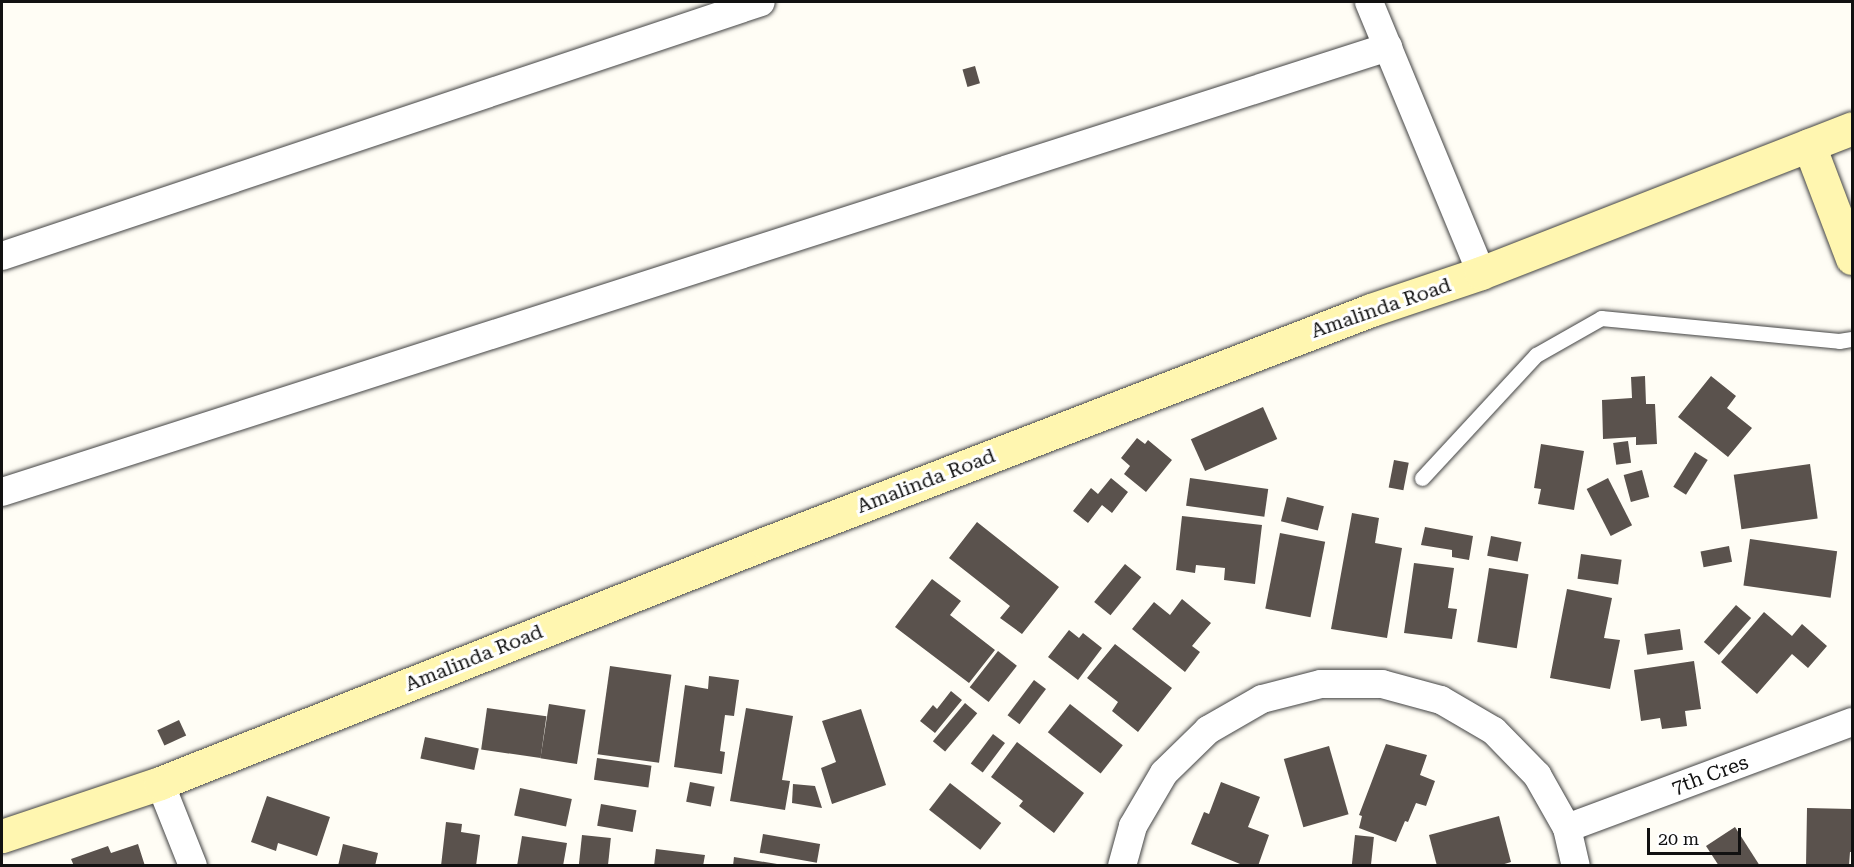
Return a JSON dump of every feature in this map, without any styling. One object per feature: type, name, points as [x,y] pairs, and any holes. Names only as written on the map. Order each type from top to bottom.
[{"type":"street","points":[[2,255],[761,2]]},
{"type":"street","points":[[1369,2],[1481,273]]},
{"type":"street","points":[[2,492],[1388,47]]},
{"type":"street","name":"Amalinda Road","points":[[2,836],[160,783],[766,543],[1371,310],[1481,273],[1852,128]]},
{"type":"street","points":[[1809,145],[1852,258]]},
{"type":"street","points":[[1122,866],[1133,826],[1164,773],[1208,730],[1262,699],[1321,684],[1382,684],[1441,700],[1494,732],[1537,775],[1567,828],[1576,866]]},
{"type":"street","name":"7th Cres","points":[[1567,828],[1852,722]]},
{"type":"street","points":[[160,783],[193,866]]},
{"type":"lane","points":[[1422,478],[1536,355],[1601,318],[1839,341],[1852,339]]},
{"type":"building","points":[[975,66],[980,83],[967,87],[963,70]]},
{"type":"building","points":[[1645,376],[1646,404],[1655,404],[1657,444],[1636,445],[1636,437],[1603,439],[1602,400],[1632,398],[1631,377]]},
{"type":"building","points":[[1711,376],[1736,396],[1727,408],[1752,428],[1728,457],[1678,417]]},
{"type":"building","points":[[1263,407],[1277,439],[1205,471],[1191,439]]},
{"type":"building","points":[[1137,438],[1145,444],[1148,440],[1172,460],[1146,492],[1124,474],[1130,466],[1121,458]]},
{"type":"building","points":[[1628,441],[1631,463],[1616,465],[1613,443]]},
{"type":"building","points":[[1541,444],[1584,451],[1574,510],[1538,504],[1541,489],[1534,488]]},
{"type":"building","points":[[1695,452],[1708,460],[1686,495],[1673,487]]},
{"type":"building","points":[[1394,460],[1409,463],[1403,490],[1389,487]]},
{"type":"building","points":[[1810,464],[1818,518],[1741,529],[1734,475]]},
{"type":"building","points":[[1642,470],[1649,497],[1631,502],[1624,475]]},
{"type":"building","points":[[1111,478],[1128,492],[1112,513],[1102,505],[1088,523],[1073,511],[1091,488],[1098,494]]},
{"type":"building","points":[[1190,478],[1268,489],[1264,517],[1186,506]]},
{"type":"building","points":[[1608,478],[1632,525],[1611,536],[1587,489]]},
{"type":"building","points":[[1287,497],[1324,506],[1318,530],[1281,521]]},
{"type":"building","points":[[1352,513],[1379,518],[1375,543],[1402,548],[1387,638],[1331,629]]},
{"type":"building","points":[[1182,516],[1262,525],[1255,584],[1224,580],[1225,568],[1196,565],[1195,573],[1176,570]]},
{"type":"building","points":[[977,522],[1059,587],[1022,634],[1000,618],[1010,606],[949,558]]},
{"type":"building","points":[[1425,527],[1473,536],[1469,560],[1452,557],[1452,550],[1421,545]]},
{"type":"building","points":[[1280,533],[1325,542],[1310,617],[1265,609]]},
{"type":"building","points":[[1491,536],[1521,542],[1518,562],[1487,556]]},
{"type":"building","points":[[1750,539],[1837,551],[1831,598],[1743,586]]},
{"type":"building","points":[[1729,546],[1732,562],[1704,567],[1701,552]]},
{"type":"building","points":[[1581,554],[1622,560],[1618,584],[1578,579]]},
{"type":"building","points":[[1414,563],[1454,568],[1448,608],[1457,609],[1452,639],[1404,633]]},
{"type":"building","points":[[1125,564],[1141,577],[1110,615],[1094,602]]},
{"type":"building","points":[[1489,568],[1529,574],[1517,648],[1477,642]]},
{"type":"building","points":[[932,579],[961,601],[950,615],[995,650],[969,683],[895,627]]},
{"type":"building","points":[[1567,589],[1612,598],[1604,638],[1620,640],[1610,689],[1550,678]]},
{"type":"building","points":[[1182,599],[1211,623],[1192,646],[1200,652],[1185,672],[1132,629],[1154,602],[1170,615]]},
{"type":"building","points":[[1736,605],[1751,618],[1719,655],[1704,642]]},
{"type":"building","points":[[1764,612],[1792,636],[1802,624],[1827,646],[1808,668],[1792,654],[1757,694],[1721,662]]},
{"type":"building","points":[[1680,629],[1683,650],[1647,655],[1644,634]]},
{"type":"building","points":[[1069,630],[1079,638],[1083,633],[1102,648],[1078,680],[1048,657]]},
{"type":"building","points":[[1115,644],[1172,688],[1138,732],[1112,711],[1118,702],[1087,678]]},
{"type":"building","points":[[998,651],[1017,666],[989,702],[970,687]]},
{"type":"building","points":[[1694,661],[1701,709],[1685,711],[1687,726],[1662,729],[1660,718],[1641,721],[1634,670]]},
{"type":"building","points":[[610,666],[671,675],[659,763],[598,754]]},
{"type":"building","points":[[709,676],[739,680],[734,716],[725,715],[720,751],[725,752],[722,774],[674,767],[685,685],[708,689]]},
{"type":"building","points":[[1034,680],[1046,689],[1019,724],[1008,715]]},
{"type":"building","points":[[951,691],[962,700],[935,733],[920,721],[933,705],[937,709]]},
{"type":"building","points":[[965,703],[977,713],[945,752],[933,741]]},
{"type":"building","points":[[549,704],[586,710],[577,764],[540,758]]},
{"type":"building","points":[[1070,704],[1123,745],[1101,774],[1048,732]]},
{"type":"building","points":[[487,708],[546,716],[541,758],[481,750]]},
{"type":"building","points":[[746,708],[793,716],[782,780],[790,781],[785,810],[730,801]]},
{"type":"building","points":[[861,709],[886,785],[832,804],[821,768],[836,762],[822,721]]},
{"type":"building","points":[[179,720],[186,735],[164,746],[157,730]]},
{"type":"building","points":[[993,734],[1005,743],[983,773],[971,764]]},
{"type":"building","points":[[425,737],[479,748],[474,770],[420,759]]},
{"type":"building","points":[[1017,742],[1084,793],[1054,833],[1019,806],[1023,801],[991,777]]},
{"type":"building","points":[[1386,744],[1427,755],[1420,775],[1435,781],[1426,806],[1416,803],[1396,842],[1359,828],[1362,816],[1359,815]]},
{"type":"building","points":[[1329,746],[1349,814],[1303,827],[1284,759]]},
{"type":"building","points":[[597,758],[651,766],[648,787],[594,780]]},
{"type":"building","points":[[690,782],[715,787],[711,806],[686,802]]},
{"type":"building","points":[[1221,782],[1260,797],[1248,827],[1269,835],[1258,866],[1245,866],[1191,844],[1204,812],[1209,814]]},
{"type":"building","points":[[950,783],[1001,823],[980,850],[929,810]]},
{"type":"building","points":[[793,784],[815,786],[822,808],[792,803]]},
{"type":"building","points":[[520,788],[572,799],[566,826],[514,815]]},
{"type":"building","points":[[267,796],[330,817],[317,856],[278,843],[276,851],[251,842]]},
{"type":"building","points":[[601,804],[636,810],[633,832],[597,826]]},
{"type":"building","points":[[1807,808],[1852,809],[1852,852],[1850,852],[1849,866],[1806,866]]},
{"type":"building","points":[[1499,816],[1511,862],[1498,866],[1437,866],[1429,835]]},
{"type":"building","points":[[446,822],[462,824],[461,832],[480,835],[476,866],[441,866]]},
{"type":"building","points":[[1735,827],[1760,866],[1719,866],[1706,846]]},
{"type":"building","points":[[763,834],[820,844],[817,863],[760,853]]},
{"type":"building","points":[[582,835],[611,838],[608,866],[579,866]]},
{"type":"building","points":[[1355,835],[1374,837],[1371,866],[1352,866]]},
{"type":"building","points":[[522,836],[567,843],[563,866],[517,866]]},
{"type":"building","points":[[138,844],[145,866],[74,866],[71,859],[108,846],[111,853]]},
{"type":"building","points":[[343,844],[378,853],[375,866],[338,866]]},
{"type":"building","points":[[656,849],[705,855],[703,866],[654,866]]},
{"type":"building","points":[[734,857],[777,864],[777,866],[733,866]]}]
